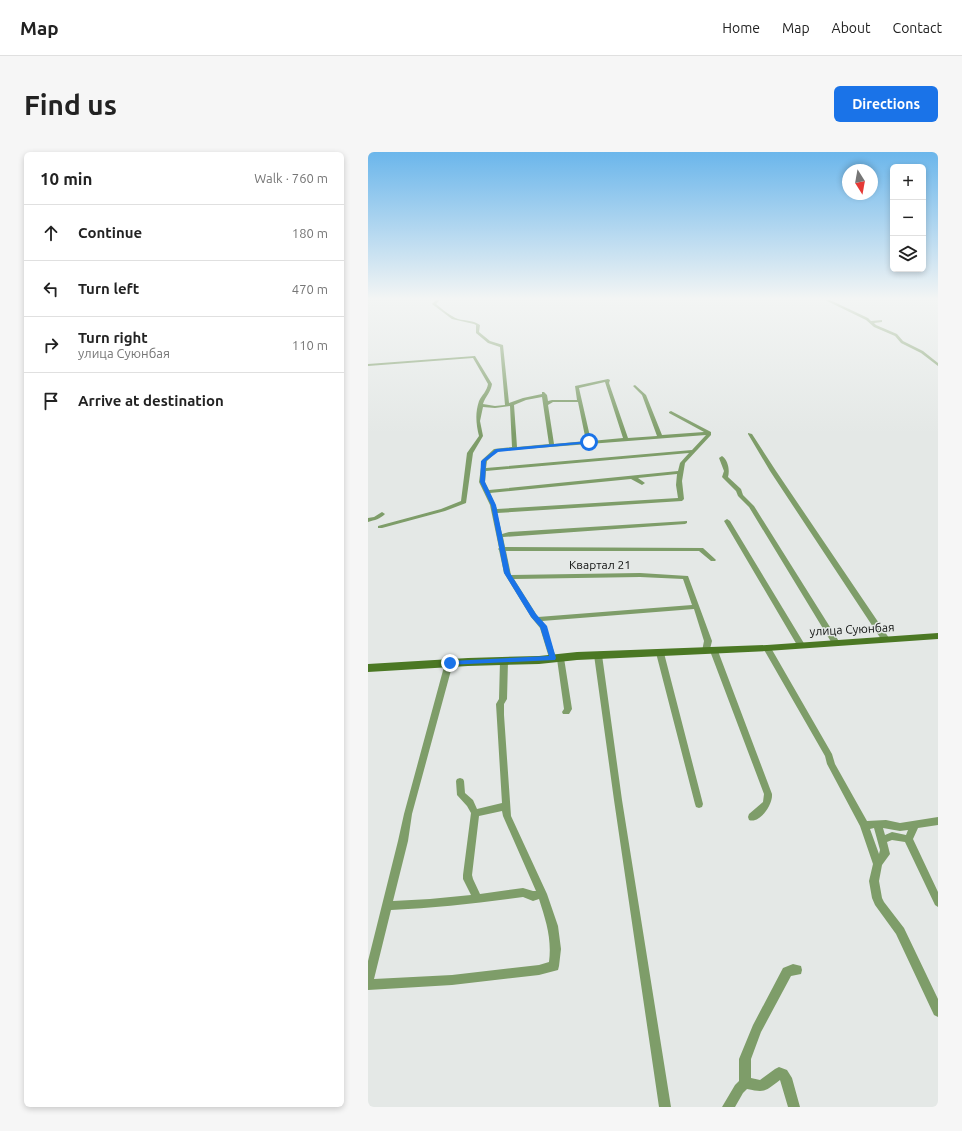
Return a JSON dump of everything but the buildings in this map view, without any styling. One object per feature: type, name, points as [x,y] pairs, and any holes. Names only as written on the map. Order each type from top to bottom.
[{"type":"street","points":[[498,345],[502,346],[515,449]]},
{"type":"street","points":[[907,345],[922,352],[938,365]]},
{"type":"street","points":[[368,365],[474,357],[490,384],[490,388],[481,402],[478,421],[481,436],[470,453],[464,502],[443,510],[380,527]]},
{"type":"street","points":[[589,442],[577,387],[608,380],[607,383],[626,439]]},
{"type":"street","points":[[635,386],[644,395],[660,436]]},
{"type":"street","points":[[481,405],[493,407],[510,405],[531,397],[545,394],[552,446]]},
{"type":"street","points":[[546,404],[552,401],[580,401]]},
{"type":"street","points":[[480,413],[493,407]]},
{"type":"street","points":[[671,412],[709,433]]},
{"type":"street","points":[[566,712],[568,709],[556,658],[543,626],[537,619],[505,567],[494,512],[488,492],[482,482],[484,461],[494,451],[709,433]]},
{"type":"street","points":[[494,512],[680,500],[680,472],[683,463],[706,440],[709,433]]},
{"type":"street","points":[[750,434],[886,640]]},
{"type":"street","points":[[482,470],[694,451]]},
{"type":"street","points":[[722,458],[727,471],[725,477],[726,480],[736,488],[740,495],[751,506],[836,643]]},
{"type":"street","points":[[488,492],[680,472]]},
{"type":"street","points":[[631,477],[643,485],[640,476]]},
{"type":"street","points":[[368,520],[376,518],[382,514]]},
{"type":"street","points":[[727,521],[801,645]]},
{"type":"street","points":[[499,536],[509,534],[685,522]]},
{"type":"street","points":[[502,549],[701,549],[713,560]]},
{"type":"street","name":"Квартал 21","points":[[510,577],[678,575],[686,577],[688,580],[696,607]]},
{"type":"street","points":[[537,619],[574,615],[696,607],[710,651],[768,794],[769,800],[766,805],[752,817]]},
{"type":"street","name":"улица Суюнбая","points":[[556,658],[767,648],[938,636]]},
{"type":"street","points":[[767,648],[820,739],[864,825],[878,864]]},
{"type":"street","points":[[660,653],[699,804]]},
{"type":"street","points":[[598,655],[618,800],[665,1107]]},
{"type":"street","points":[[368,668],[556,658]]},
{"type":"street","points":[[450,663],[408,814],[368,983],[452,980],[539,970],[554,966],[556,949],[553,926],[542,894],[507,816],[500,715],[500,704],[503,699],[502,682],[504,661]]},
{"type":"street","points":[[460,781],[461,795],[470,803],[475,813],[468,879],[476,893],[476,899]]},
{"type":"street","points":[[475,813],[506,806]]},
{"type":"street","points":[[864,825],[878,824],[900,827],[938,821]]},
{"type":"street","points":[[878,824],[878,831],[883,840],[885,854],[878,864],[874,881],[877,898],[880,905],[900,931],[938,1012]]},
{"type":"street","points":[[908,839],[914,825]]},
{"type":"street","points":[[883,840],[892,836],[908,839]]},
{"type":"street","points":[[908,839],[938,902]]},
{"type":"street","points":[[386,906],[430,904],[524,892],[532,896],[542,894]]},
{"type":"street","points":[[728,1107],[738,1089],[745,1083],[745,1059],[757,1028],[787,972],[793,969],[796,970]]},
{"type":"street","points":[[745,1083],[762,1086],[775,1074],[783,1074],[786,1078],[794,1107]]},
{"type":"route","points":[[450,663],[539,660],[553,658],[543,626],[533,615],[507,573],[503,561],[493,505],[482,482],[482,470],[484,461],[496,450],[589,442]]}]
